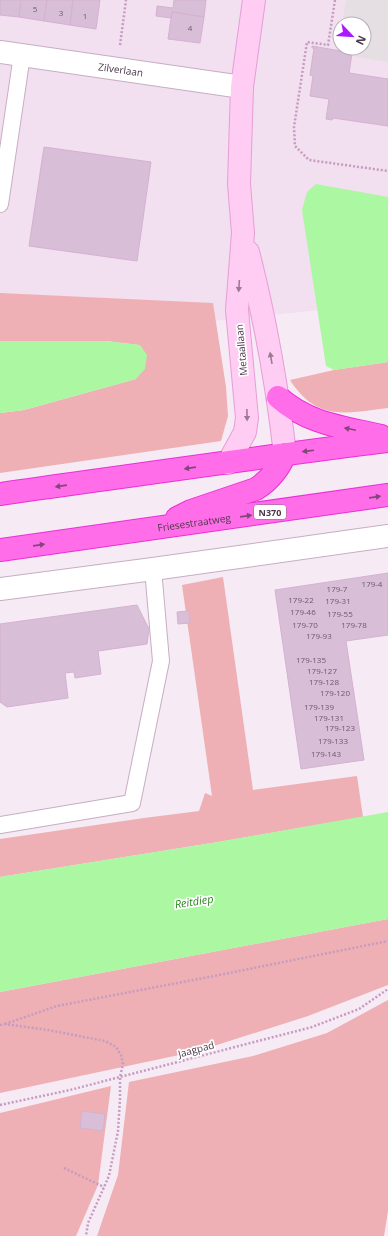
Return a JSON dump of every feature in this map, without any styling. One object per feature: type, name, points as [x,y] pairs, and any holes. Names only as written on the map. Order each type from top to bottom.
[{"type":"highway","points":[[278,397],[288,406],[311,419],[388,437]]},
{"type":"highway","points":[[0,494],[388,441]]},
{"type":"highway","points":[[152,529],[191,511],[264,484],[277,471],[286,454]]},
{"type":"highway","name":"Friesestraatweg","points":[[0,550],[388,495]]},
{"type":"street","name":"Metaallaan","points":[[228,463],[245,432],[247,418],[237,310],[243,233],[239,184],[242,87],[254,0]]},
{"type":"street","name":"Zilverlaan","points":[[0,52],[242,87]]},
{"type":"street","name":"Metaallaan","points":[[243,233],[264,316],[286,454]]},
{"type":"street","points":[[0,589],[388,536]]},
{"type":"lane","points":[[0,204],[22,55]]},
{"type":"lane","points":[[0,824],[132,803],[161,661],[153,569]]},
{"type":"path","points":[[119,52],[126,0]]},
{"type":"path","points":[[335,0],[328,45],[306,42],[294,127],[295,146],[309,160],[388,171]]},
{"type":"path","points":[[0,1025],[57,1006],[388,941]]},
{"type":"path","name":"Jaagpad","points":[[0,1105],[70,1090],[312,1027],[359,1009],[388,989]]},
{"type":"path","points":[[5,1024],[48,1030],[105,1041],[116,1047],[121,1055],[123,1064],[120,1077],[118,1131],[109,1176],[88,1223],[86,1236]]},
{"type":"path","points":[[64,1168],[104,1187]]},
{"type":"shaded area","points":[[0,0],[388,0],[388,303],[0,343]]},
{"type":"shaded area","points":[[346,0],[388,0],[388,62],[356,57],[372,56],[372,16],[343,16]]},
{"type":"shaded area","points":[[0,293],[213,303],[226,387],[228,416],[221,441],[0,473],[0,413],[24,410],[136,379],[139,345],[106,341],[0,341]]},
{"type":"shaded area","points":[[388,362],[388,408],[359,412],[333,412],[322,409],[311,403],[300,393],[290,380],[334,370]]},
{"type":"shaded area","points":[[223,577],[253,790],[357,776],[363,817],[0,877],[0,839],[199,811],[205,793],[212,796],[182,585]]},
{"type":"shaded area","points":[[388,919],[388,985],[308,1016],[198,1051],[0,1093],[0,992]]},
{"type":"shaded area","points":[[388,1000],[388,1211],[384,1236],[97,1236],[118,1175],[129,1082],[253,1056],[327,1033]]},
{"type":"shaded area","points":[[111,1086],[98,1185],[76,1236],[0,1236],[0,1113]]},
{"type":"water","points":[[316,184],[388,197],[388,362],[334,370],[326,366],[302,210],[307,192]]},
{"type":"water","points":[[0,341],[105,341],[140,345],[147,355],[145,369],[136,379],[24,410],[0,413]]},
{"type":"water","name":"Reitdiep","points":[[388,812],[388,919],[0,992],[0,877],[218,842]]},
{"type":"building","points":[[0,0],[21,0],[19,17],[0,15]]},
{"type":"building","points":[[21,0],[47,0],[44,21],[19,17]]},
{"type":"building","points":[[47,0],[73,0],[70,25],[44,21]]},
{"type":"building","points":[[73,0],[100,0],[96,29],[70,25]]},
{"type":"building","points":[[174,0],[206,0],[204,17],[172,12],[171,18],[156,16],[157,6],[173,8]]},
{"type":"building","points":[[172,12],[204,17],[200,43],[168,39]]},
{"type":"building","points":[[312,46],[332,50],[332,56],[352,56],[349,73],[388,79],[388,126],[333,118],[332,120],[326,119],[329,99],[310,96],[313,76],[310,75],[314,48],[312,48]]},
{"type":"building","points":[[44,147],[151,162],[137,261],[29,246]]},
{"type":"building","points":[[388,573],[388,635],[346,641],[364,760],[301,769],[275,590]]},
{"type":"building","points":[[137,605],[149,629],[147,644],[98,651],[101,674],[75,678],[74,672],[65,673],[68,698],[7,707],[0,702],[0,624]]},
{"type":"building","points":[[189,611],[190,623],[178,624],[177,612]]},
{"type":"building","points":[[82,1111],[105,1114],[103,1131],[80,1128]]}]
